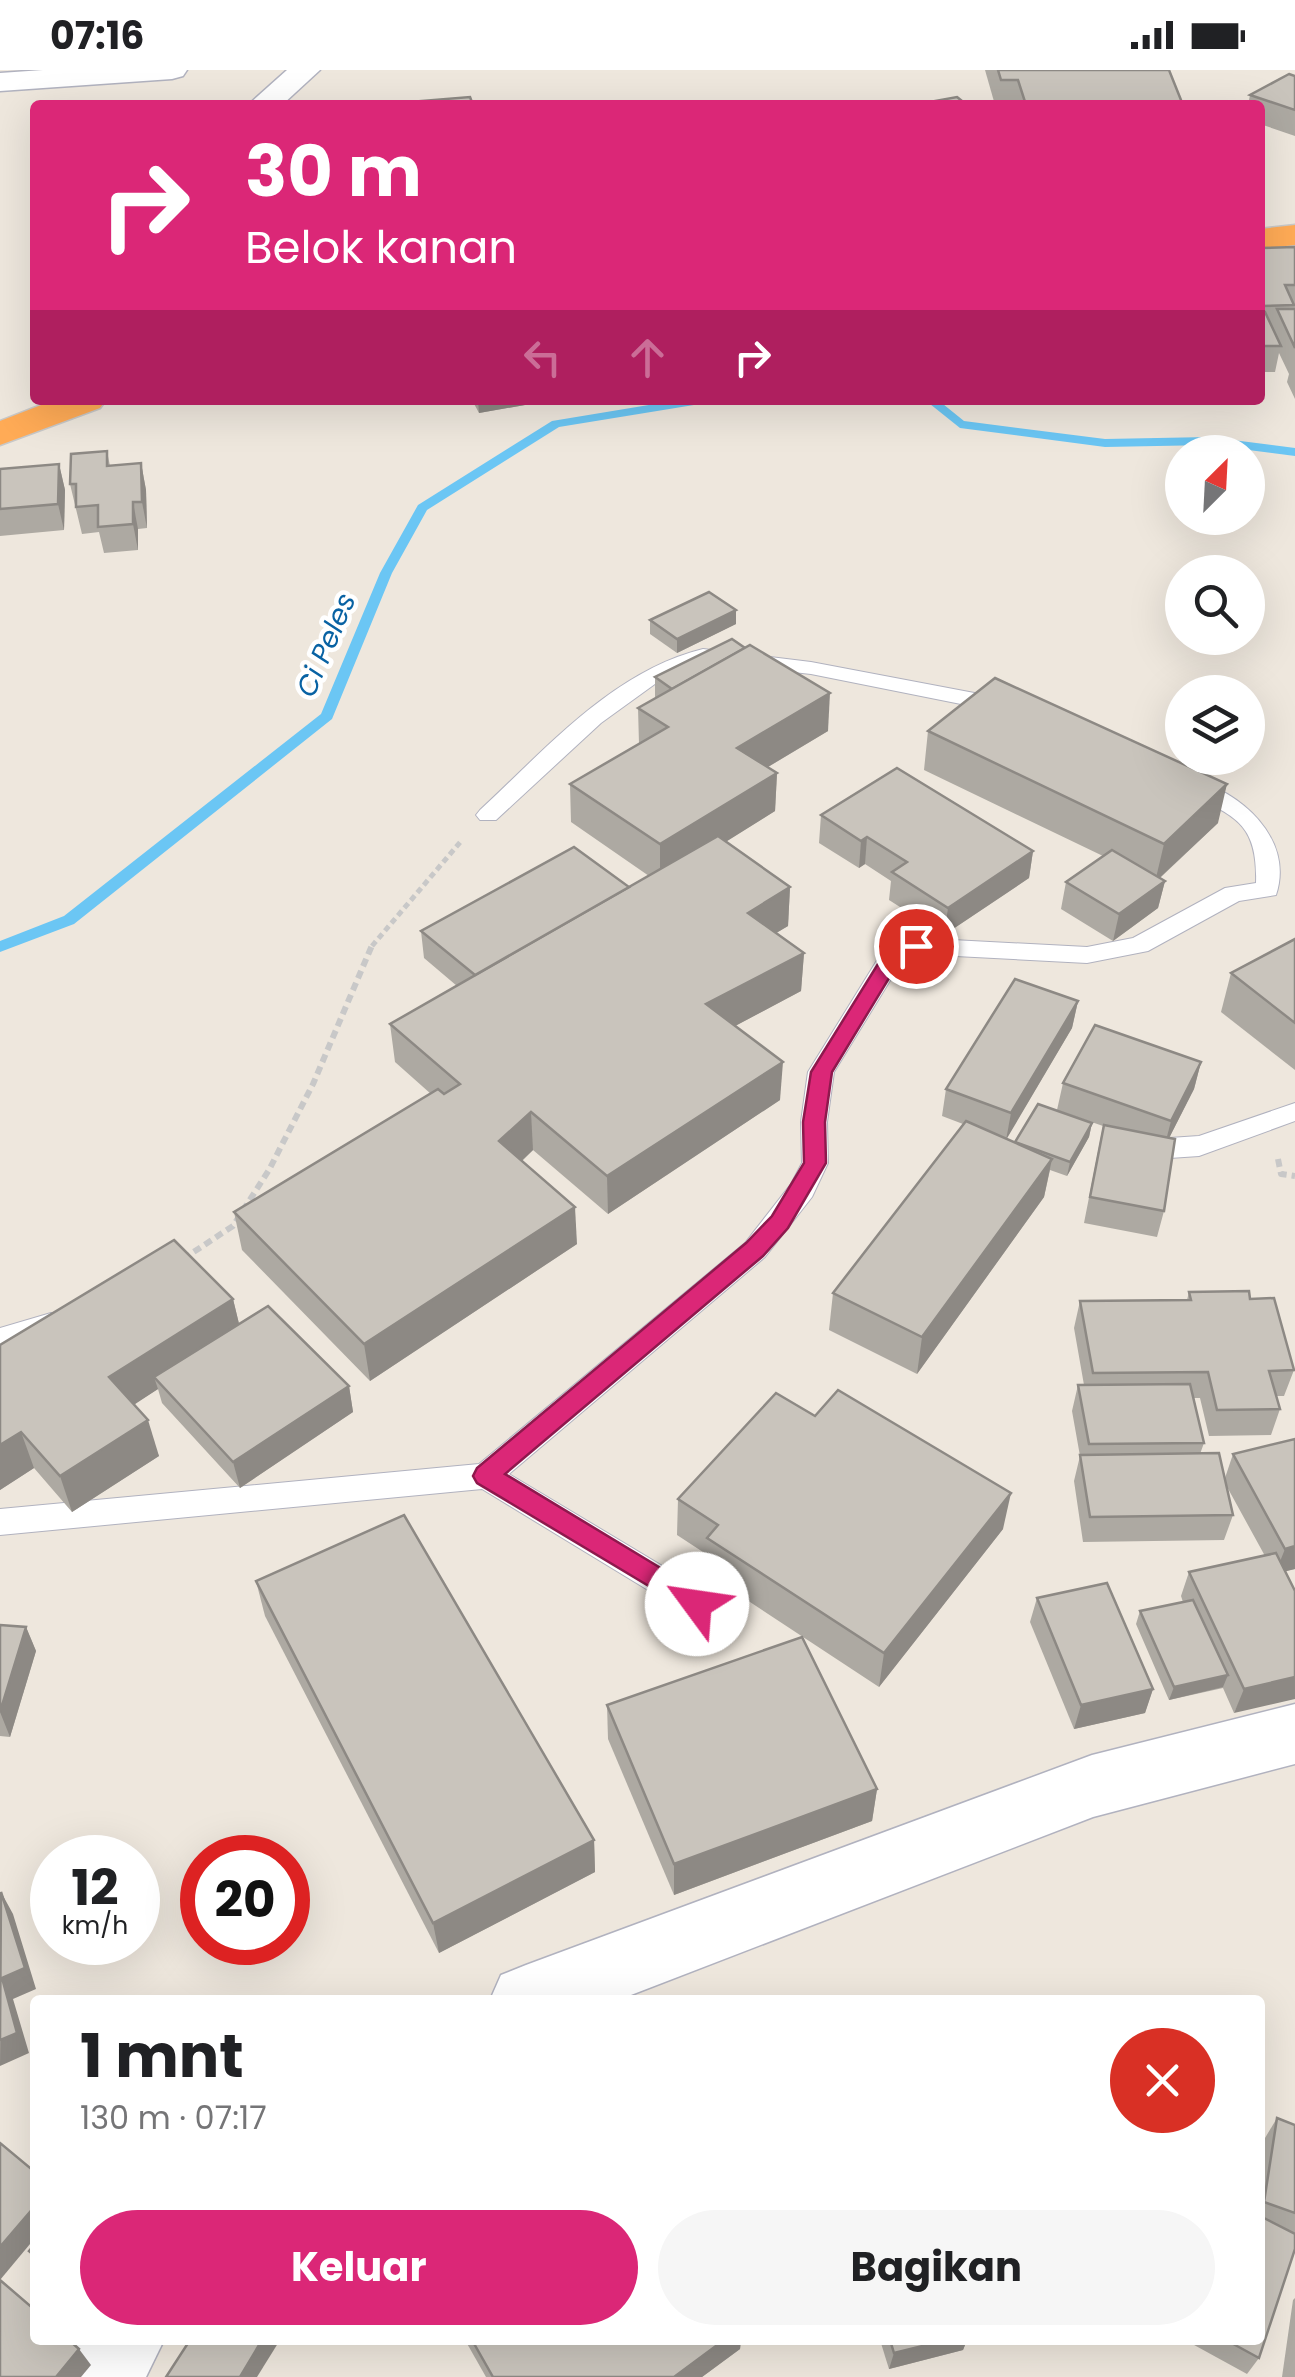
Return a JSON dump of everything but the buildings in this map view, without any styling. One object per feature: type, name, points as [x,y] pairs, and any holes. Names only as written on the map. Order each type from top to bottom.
[{"type":"highway","points":[[1265,238],[1295,235]]},
{"type":"highway","points":[[0,434],[70,405]]},
{"type":"main road","points":[[0,82],[172,70]]},
{"type":"main road","points":[[269,100],[305,70]]},
{"type":"main road","points":[[539,1995],[1092,1786],[1295,1734]]},
{"type":"main road","points":[[99,2377],[121,2345]]},
{"type":"lane","points":[[488,815],[592,718],[658,671],[702,655],[811,668],[1022,710]]},
{"type":"lane","points":[[1178,778],[1257,820],[1271,852],[1268,889]]},
{"type":"lane","points":[[0,1522],[486,1476],[740,1262],[780,1222],[815,1163],[814,1122],[821,1072],[893,956],[916,946],[1087,955],[1138,944],[1234,894],[1268,889],[1295,902]]},
{"type":"lane","points":[[1123,1150],[1175,1151],[1216,1141],[1268,1117],[1295,1112]]},
{"type":"lane","points":[[0,1339],[100,1307]]},
{"type":"lane","points":[[486,1476],[728,1622]]},
{"type":"path","points":[[100,1307],[233,1226],[269,1170],[313,1084],[375,939],[439,862],[488,815]]},
{"type":"waterway","name":"Ci Peles","points":[[0,947],[69,920],[327,716],[386,573],[422,508],[556,424],[670,405]]},
{"type":"waterway","name":"Ci Peles","points":[[937,405],[960,424],[1105,443],[1209,441],[1295,452]]},
{"type":"route","points":[[697,1604],[486,1476],[754,1250],[780,1222],[815,1163],[814,1122],[821,1072],[893,956],[916,946]]}]
